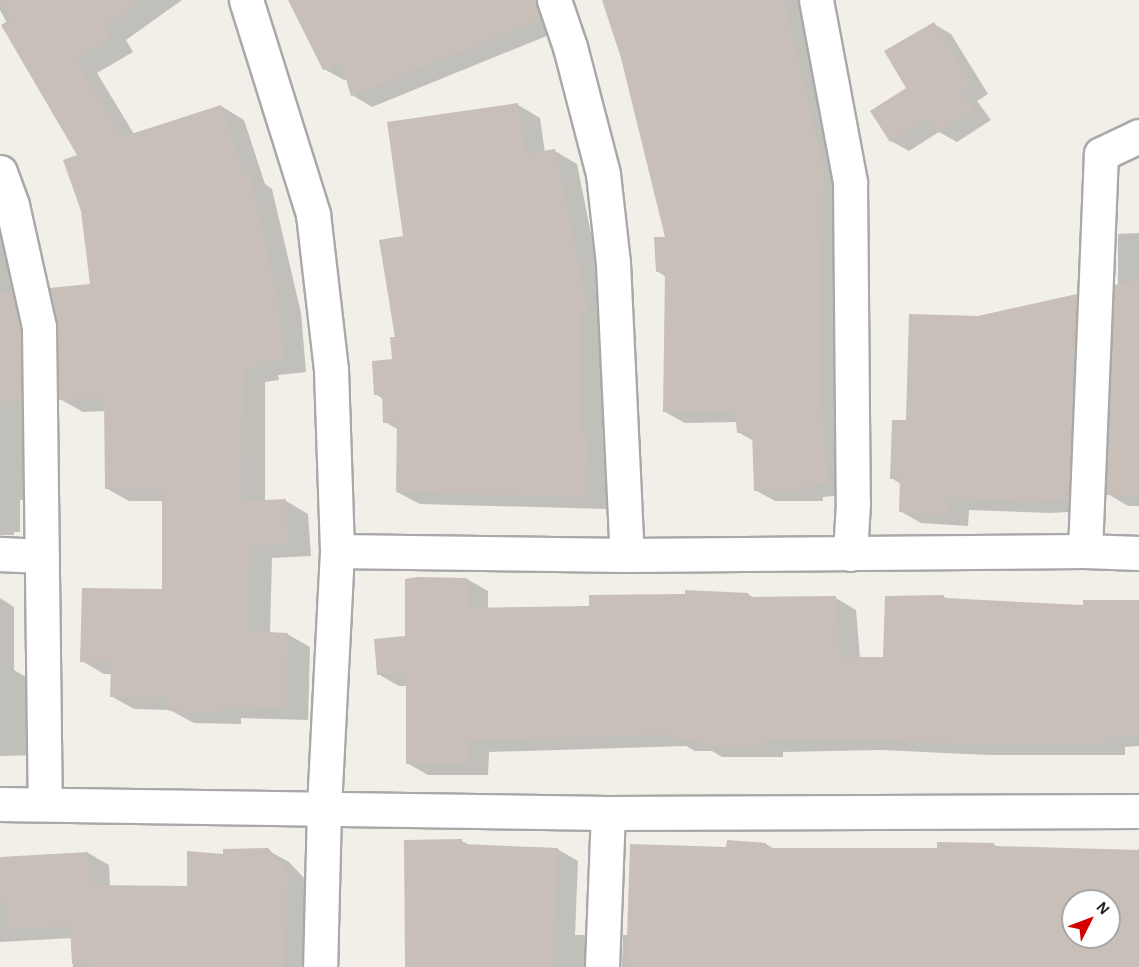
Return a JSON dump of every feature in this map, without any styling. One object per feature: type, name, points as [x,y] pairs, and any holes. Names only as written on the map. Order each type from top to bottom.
[{"type":"street","points":[[246,0],[313,214],[331,370],[336,551],[324,808],[320,967]]},
{"type":"street","points":[[554,0],[570,47],[603,174],[613,263],[627,555]]},
{"type":"street","points":[[816,0],[850,182],[853,503],[850,554]]},
{"type":"street","points":[[1085,551],[1101,154],[1139,136]]},
{"type":"street","points":[[0,172],[12,205],[39,327],[45,804]]},
{"type":"street","points":[[336,551],[627,555],[1085,551],[1139,553]]},
{"type":"street","points":[[0,554],[42,556]]},
{"type":"street","points":[[0,804],[608,813],[1139,811]]},
{"type":"street","points":[[602,967],[608,813]]},
{"type":"building","points":[[0,0],[141,0],[104,27],[111,39],[75,60],[122,137],[221,105],[244,175],[250,174],[278,299],[284,359],[256,362],[257,368],[243,369],[242,501],[286,499],[288,544],[249,545],[248,631],[288,633],[286,708],[219,706],[219,712],[169,711],[169,698],[110,697],[111,662],[80,662],[82,588],[162,589],[162,488],[105,489],[104,398],[59,400],[58,327],[49,288],[90,284],[81,211],[63,160],[77,155],[1,25],[11,19]]},
{"type":"building","points":[[288,0],[536,0],[541,19],[351,96],[341,63],[323,70]]},
{"type":"building","points":[[602,0],[784,0],[824,169],[820,297],[821,399],[828,484],[804,486],[804,490],[754,491],[752,432],[737,433],[735,411],[663,412],[665,272],[656,272],[654,237],[665,237],[621,58]]},
{"type":"building","points":[[934,22],[971,84],[960,90],[974,110],[938,133],[928,118],[890,142],[870,111],[906,88],[884,51]]},
{"type":"building","points":[[518,103],[526,154],[555,149],[588,311],[579,312],[581,434],[587,434],[586,497],[396,492],[397,422],[383,423],[382,395],[374,395],[372,361],[392,359],[390,337],[395,337],[379,240],[403,236],[387,122]]},
{"type":"building","points":[[1139,279],[1139,496],[1106,495],[1114,285]]},
{"type":"building","points":[[12,291],[20,329],[21,401],[0,402],[0,292]]},
{"type":"building","points":[[1077,294],[1069,494],[1065,494],[1065,500],[1028,502],[948,499],[948,515],[899,512],[900,478],[890,479],[892,420],[906,420],[909,314],[978,316]]},
{"type":"building","points":[[417,577],[467,578],[467,608],[589,606],[589,595],[685,594],[685,590],[748,593],[748,597],[836,596],[840,657],[883,657],[885,596],[944,595],[944,598],[1083,605],[1083,600],[1139,600],[1139,736],[1105,736],[1105,744],[968,744],[859,739],[763,741],[763,746],[700,746],[700,740],[673,740],[673,734],[468,741],[468,764],[406,764],[406,673],[377,675],[374,639],[405,636],[405,579]]},
{"type":"building","points":[[462,839],[462,844],[558,848],[553,967],[405,967],[404,840]]},
{"type":"building","points":[[727,840],[766,843],[766,848],[937,848],[937,842],[1139,850],[1139,967],[626,967],[630,844],[726,847]]},
{"type":"building","points":[[268,848],[283,864],[288,876],[284,967],[92,967],[92,964],[72,964],[70,926],[7,929],[6,901],[0,901],[0,857],[88,852],[90,885],[187,886],[187,851],[223,854],[223,849]]}]
